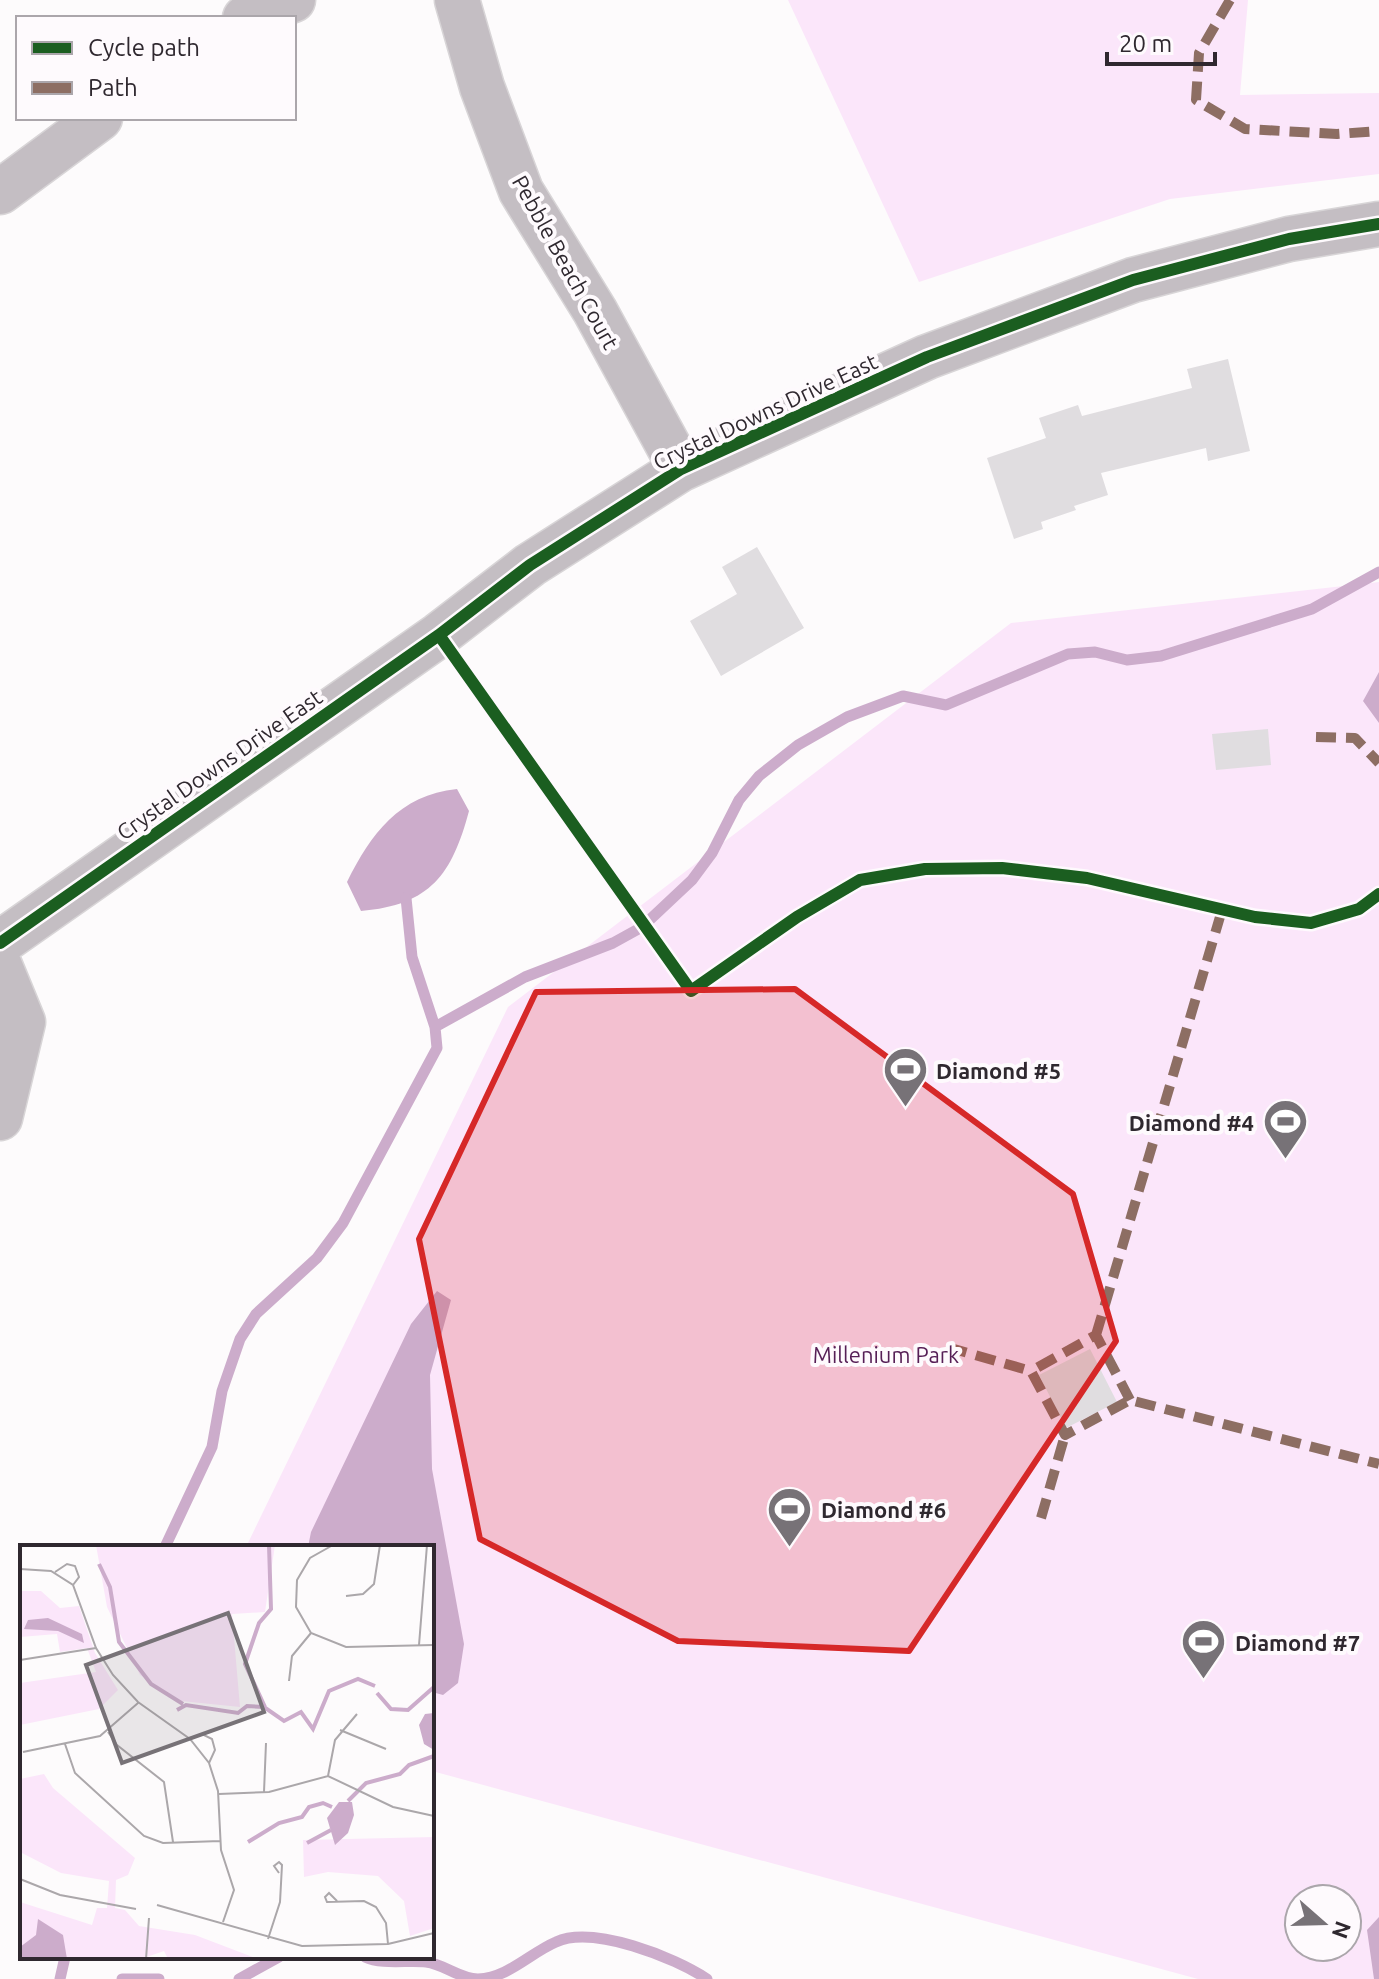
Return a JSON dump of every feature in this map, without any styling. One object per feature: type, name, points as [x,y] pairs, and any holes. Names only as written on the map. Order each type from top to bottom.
[{"type":"street","points":[[250,16],[293,0]]},
{"type":"street","name":"Pebble Beach Court","points":[[457,0],[482,87],[521,191],[595,311],[681,469]]},
{"type":"street","points":[[0,192],[97,120]]},
{"type":"street","name":"Crystal Downs Drive East","points":[[0,943],[439,635],[530,565],[681,469],[927,357],[1133,280],[1289,239],[1379,224]]},
{"type":"street","points":[[0,966],[23,1022],[0,1118]]},
{"type":"highlighted area","points":[[795,989],[1073,1194],[1116,1341],[909,1651],[678,1641],[480,1539],[419,1239],[536,992]]},
{"type":"green space","points":[[788,0],[1248,0],[1240,95],[1379,93],[1379,174],[1170,199],[919,282]]},
{"type":"green space","name":"Millenium Park","points":[[1379,582],[1379,1979],[1198,1979],[434,1772],[434,1545],[247,1545],[508,1007],[1011,623]]},
{"type":"shaded area","points":[[1379,672],[1379,723],[1363,701]]},
{"type":"shaded area","points":[[457,789],[469,811],[446,869],[435,882],[405,902],[361,911],[347,882],[377,833],[403,808],[419,799]]},
{"type":"shaded area","points":[[437,1291],[451,1300],[430,1375],[432,1469],[464,1644],[458,1683],[443,1695],[434,1693],[434,1545],[308,1545],[311,1532],[411,1324]]},
{"type":"shaded area","points":[[1379,1917],[1379,1979],[1374,1979],[1367,1930]]},
{"type":"building","points":[[1228,359],[1250,451],[1208,461],[1206,448],[1101,473],[1108,495],[1074,506],[1076,510],[1041,522],[1043,529],[1014,539],[987,458],[1046,438],[1039,418],[1078,405],[1082,416],[1192,388],[1187,369]]},
{"type":"building","points":[[757,547],[804,628],[721,676],[690,621],[737,594],[722,567]]},
{"type":"building","points":[[1268,729],[1271,765],[1216,770],[1212,734]]},
{"type":"building","points":[[1090,1349],[1117,1402],[1066,1428],[1039,1375]]},
{"type":"waterway","points":[[435,1027],[525,977],[613,943],[642,927],[692,880],[712,853],[739,800],[759,776],[798,745],[847,717],[903,696],[946,705],[1068,654],[1095,652],[1127,660],[1161,656],[1312,609],[1379,572]]},
{"type":"waterway","points":[[166,1545],[212,1447],[222,1391],[240,1339],[256,1314],[317,1258],[343,1223],[437,1048],[435,1027],[412,957],[406,898]]},
{"type":"waterway","points":[[372,1959],[426,1962],[465,1977],[489,1978],[509,1970],[556,1942],[591,1938],[611,1940],[654,1953],[707,1979]]},
{"type":"waterway","points":[[60,1979],[65,1959]]},
{"type":"waterway","points":[[239,1979],[275,1959]]},
{"type":"waterway","points":[[122,1979],[159,1979]]},
{"type":"marked path","points":[[1230,0],[1199,53],[1196,100],[1245,129],[1337,134],[1379,131]]},
{"type":"marked path","points":[[1316,737],[1355,738],[1379,763]]},
{"type":"marked path","points":[[1096,1335],[1222,910]]},
{"type":"marked path","points":[[1130,1400],[1096,1335],[1031,1371],[1065,1435],[1130,1400],[1379,1464]]},
{"type":"marked path","points":[[947,1347],[1031,1371]]},
{"type":"marked path","points":[[1041,1518],[1065,1435]]},
{"type":"cycle path","points":[[0,943],[439,635],[530,565],[681,469],[927,357],[1133,280],[1289,239],[1379,224]]},
{"type":"cycle path","points":[[439,635],[691,991],[797,917],[860,880],[925,869],[1002,868],[1087,878],[1255,917],[1311,923],[1359,909],[1379,894]]},
{"type":"place","name":"Diamond #5","points":[[905,1109]]},
{"type":"place","name":"Diamond #4","points":[[1285,1161]]},
{"type":"place","name":"Diamond #6","points":[[790,1548]]},
{"type":"place","name":"Diamond #7","points":[[1204,1681]]}]
